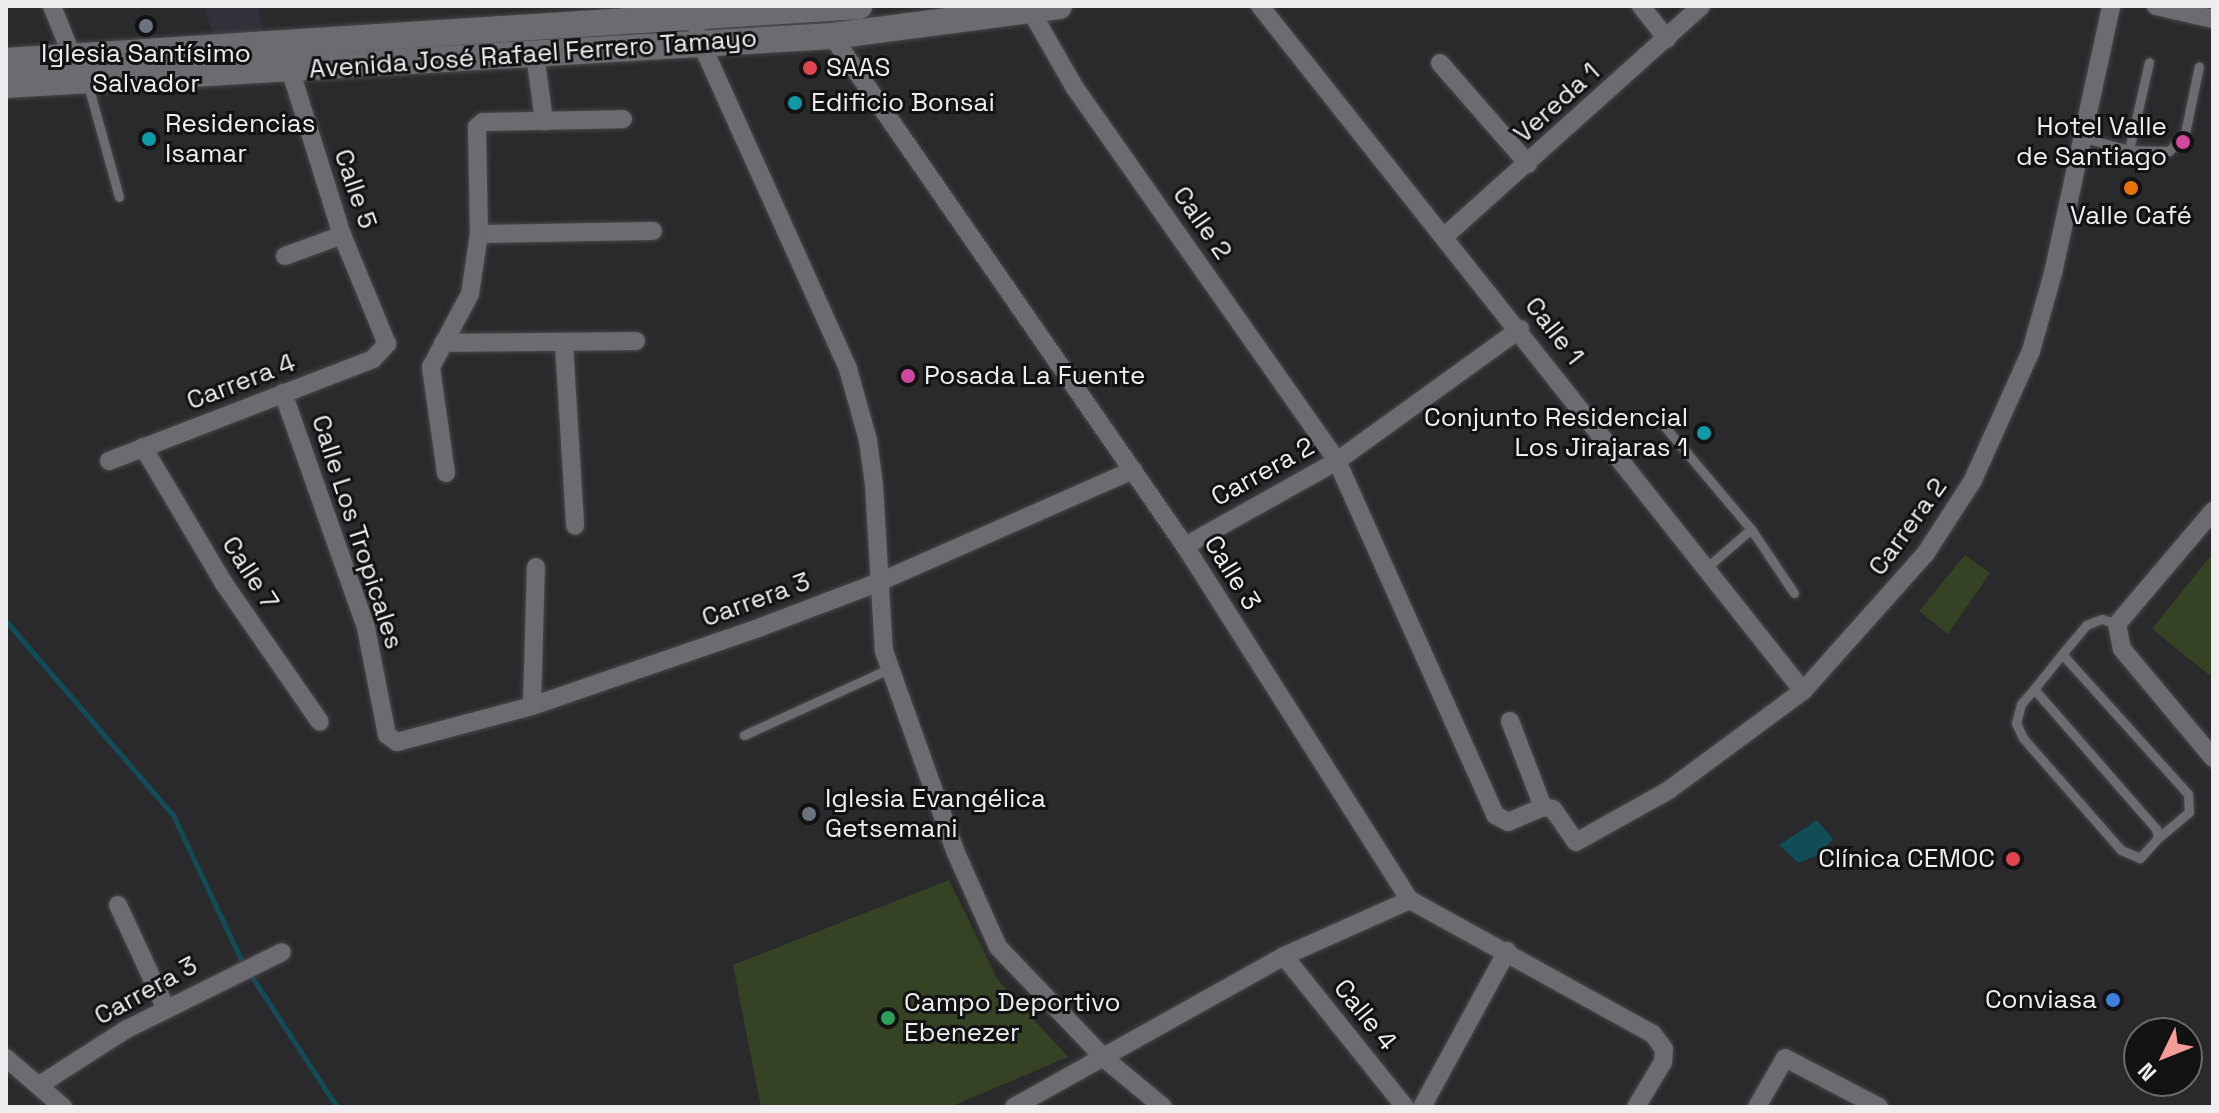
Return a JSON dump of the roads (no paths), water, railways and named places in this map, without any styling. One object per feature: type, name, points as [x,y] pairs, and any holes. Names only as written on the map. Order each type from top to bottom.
[{"type":"street","points":[[52,6],[72,56]]},
{"type":"street","name":"Avenida José Rafael Ferrero Tamayo","points":[[6,85],[87,81],[688,13],[859,6]]},
{"type":"street","name":"Avenida José Rafael Ferrero Tamayo","points":[[6,61],[72,56],[287,58],[535,54],[832,36],[1059,6]]},
{"type":"street","name":"Calle 1","points":[[1260,6],[1520,329],[1803,691]]},
{"type":"street","points":[[1641,6],[1667,39]]},
{"type":"street","name":"Vereda 1","points":[[1445,236],[1701,6]]},
{"type":"street","name":"Carrera 2","points":[[1543,807],[1561,815],[1576,842],[1596,835],[1741,741],[1803,691],[1896,589],[1973,480],[2031,351],[2084,138],[2111,6]]},
{"type":"street","points":[[2156,6],[2213,19]]},
{"type":"street","name":"Calle 2","points":[[1029,9],[1075,88],[1337,461],[1495,815],[1508,822],[1543,807]]},
{"type":"street","points":[[688,13],[848,369],[868,440],[877,583],[889,669],[956,853],[998,947],[1105,1059],[1163,1107]]},
{"type":"street","name":"Calle 3","points":[[832,36],[1185,546],[1410,900],[1653,1034],[1664,1049],[1663,1062],[1636,1107]]},
{"type":"street","points":[[535,54],[544,121]]},
{"type":"street","name":"Calle 5","points":[[287,58],[342,235],[387,344]]},
{"type":"street","points":[[1440,63],[1528,164]]},
{"type":"street","points":[[446,473],[431,367],[467,307],[479,234],[477,127],[623,119]]},
{"type":"street","points":[[479,234],[653,231]]},
{"type":"street","points":[[285,256],[342,235]]},
{"type":"street","name":"Carrera 2","points":[[1185,546],[1337,461],[1520,329]]},
{"type":"street","points":[[443,343],[636,341]]},
{"type":"street","name":"Carrera 4","points":[[109,461],[373,359],[387,344]]},
{"type":"street","points":[[564,344],[575,526]]},
{"type":"street","name":"Calle Los Tropicales","points":[[283,393],[366,628],[387,735]]},
{"type":"street","name":"Calle 7","points":[[143,447],[223,582],[320,722]]},
{"type":"street","name":"Carrera 3","points":[[387,735],[404,742],[532,706],[877,583],[1133,470]]},
{"type":"street","points":[[2213,511],[2117,624],[2122,649],[2213,758]]},
{"type":"street","points":[[532,706],[536,567]]},
{"type":"street","points":[[1510,721],[1543,807]]},
{"type":"street","points":[[1014,1107],[1105,1059],[1284,956],[1410,900]]},
{"type":"street","points":[[118,905],[166,1009]]},
{"type":"street","points":[[1422,1107],[1507,951]]},
{"type":"street","name":"Carrera 3","points":[[41,1084],[166,1009],[282,952]]},
{"type":"street","name":"Calle 4","points":[[1284,956],[1405,1107]]},
{"type":"street","points":[[6,1058],[41,1084],[63,1107]]},
{"type":"street","points":[[1757,1107],[1785,1058],[1879,1107]]},
{"type":"lane","points":[[2129,150],[2149,62]]},
{"type":"lane","points":[[2084,138],[2129,150],[2158,153],[2179,145],[2199,66]]},
{"type":"lane","points":[[87,81],[119,197]]},
{"type":"lane","points":[[1660,421],[1751,529],[1794,593]]},
{"type":"lane","points":[[1706,568],[1751,529]]},
{"type":"lane","points":[[2062,654],[2188,794],[2189,812],[2140,858],[2130,857],[2023,738],[2016,723],[2021,704],[2034,689],[2062,654],[2086,625],[2102,619],[2117,624]]},
{"type":"lane","points":[[744,735],[889,669]]},
{"type":"lane","points":[[2034,689],[2132,798],[2158,838]]},
{"type":"water","points":[[1817,820],[1833,839],[1821,854],[1798,863],[1779,845]]},
{"type":"waterway","points":[[6,621],[173,815],[244,966]]},
{"type":"waterway","points":[[250,974],[337,1107]]},
{"type":"place","name":"Iglesia Santísimo Salvador","points":[[146,26]]},
{"type":"place","name":"SAAS","points":[[810,68]]},
{"type":"place","name":"Edificio Bonsai","points":[[795,103]]},
{"type":"place","name":"Residencias Isamar","points":[[149,139]]},
{"type":"place","name":"Hotel Valle de Santiago","points":[[2183,142]]},
{"type":"place","name":"Valle Café","points":[[2131,188]]},
{"type":"place","name":"Posada La Fuente","points":[[908,376]]},
{"type":"place","name":"Conjunto Residencial Los Jirajaras 1","points":[[1704,433]]},
{"type":"place","name":"Iglesia Evangélica Getsemani","points":[[809,814]]},
{"type":"place","name":"Clínica CEMOC","points":[[2013,859]]},
{"type":"place","name":"Conviasa","points":[[2113,1000]]},
{"type":"place","name":"Campo Deportivo Ebenezer","points":[[888,1018]]}]
